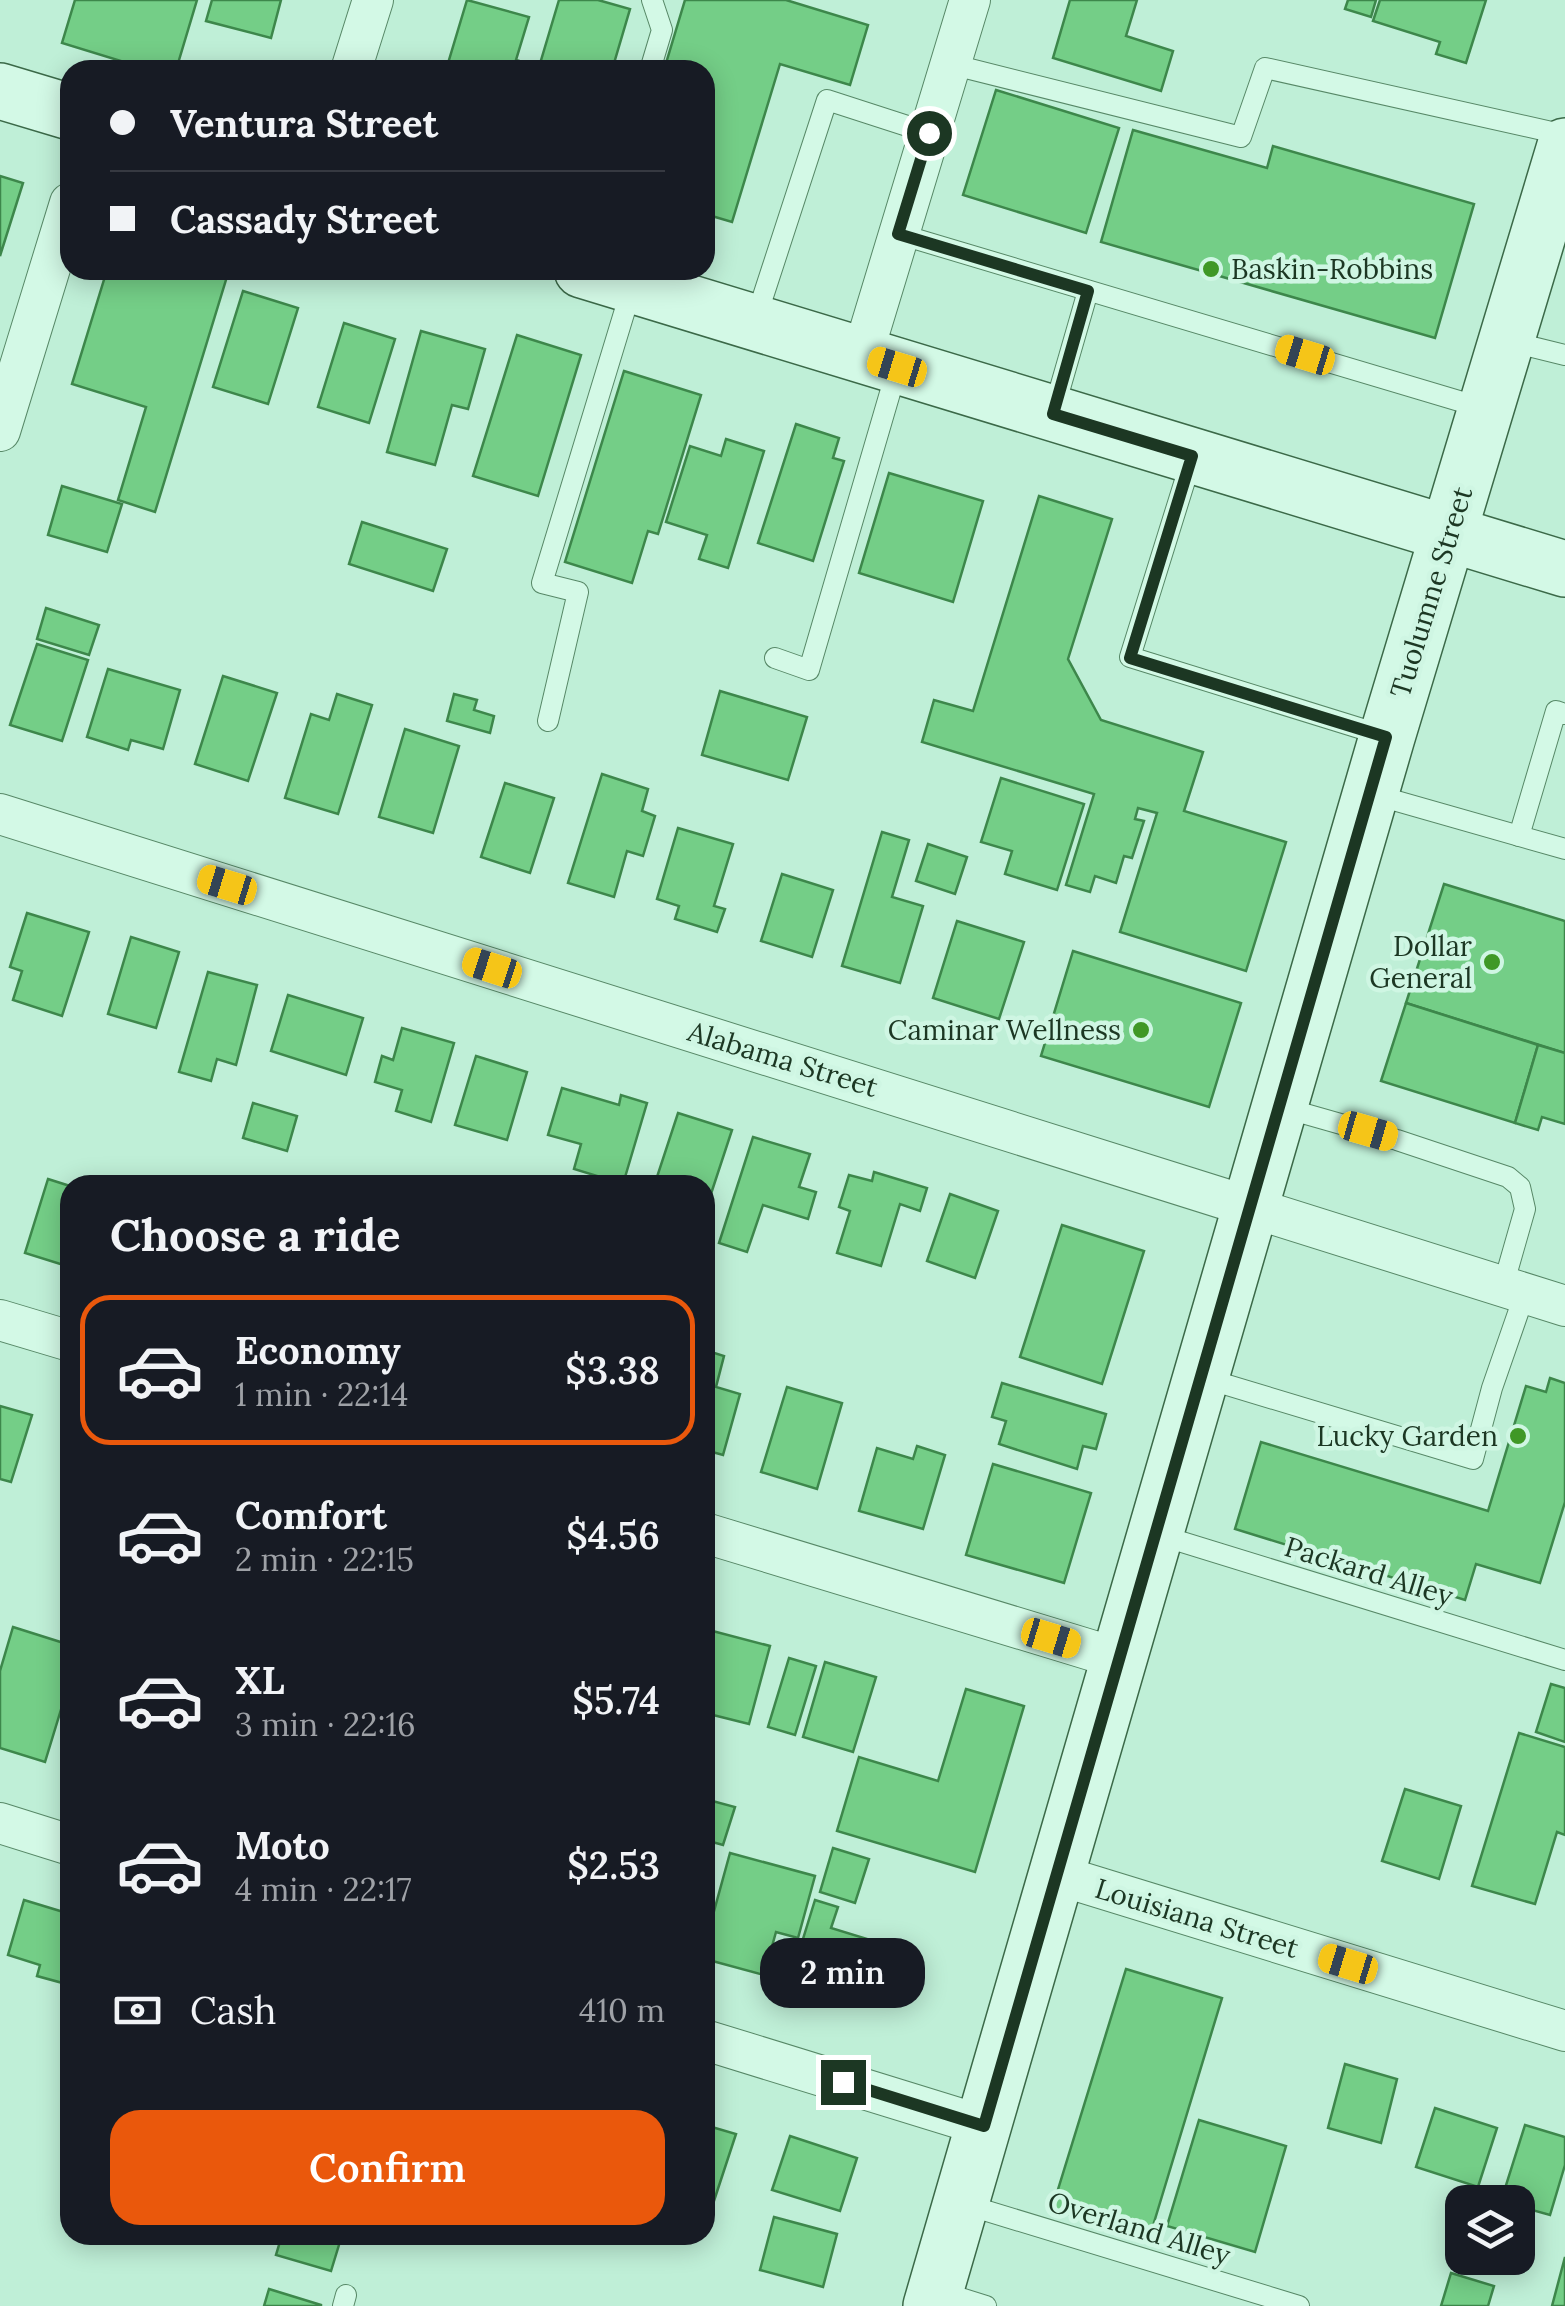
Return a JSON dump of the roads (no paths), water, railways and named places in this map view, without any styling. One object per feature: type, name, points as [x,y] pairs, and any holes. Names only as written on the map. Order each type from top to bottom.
[{"type":"main road","points":[[0,91],[60,109]]},
{"type":"main road","name":"Tuolumne Street","points":[[951,2301],[962,2203],[1386,737],[1565,146]]},
{"type":"main road","points":[[616,280],[1565,568]]},
{"type":"street","points":[[355,60],[373,0]]},
{"type":"street","points":[[880,362],[898,234],[970,0]]},
{"type":"street","points":[[0,431],[60,236]]},
{"type":"street","name":"Alabama Street","points":[[0,814],[1565,1306]]},
{"type":"street","points":[[0,1320],[60,1338]]},
{"type":"street","points":[[715,1536],[1120,1659]]},
{"type":"street","points":[[0,1823],[60,1842]]},
{"type":"street","name":"Louisiana Street","points":[[1058,1875],[1565,2031]]},
{"type":"street","points":[[715,2043],[984,2126]]},
{"type":"lane","points":[[652,0],[662,30],[653,60]]},
{"type":"lane","points":[[950,64],[1240,137],[1265,68],[1565,135]]},
{"type":"lane","points":[[755,323],[827,100],[929,133]]},
{"type":"lane","points":[[898,234],[1486,408]]},
{"type":"lane","points":[[548,721],[578,592],[542,583],[596,280]]},
{"type":"lane","points":[[1053,414],[1088,291]]},
{"type":"lane","points":[[1506,340],[1565,356]]},
{"type":"lane","points":[[775,658],[808,670],[880,362]]},
{"type":"lane","points":[[1192,456],[1130,658],[1386,737]]},
{"type":"lane","points":[[1519,836],[1556,712],[1565,714]]},
{"type":"lane","points":[[1370,793],[1565,849]]},
{"type":"lane","points":[[1202,1378],[1473,1459],[1514,1290],[1525,1209],[1520,1186],[1508,1177],[1397,1140],[1279,1106]]},
{"type":"lane","name":"Packard Alley","points":[[1156,1534],[1565,1660]]},
{"type":"lane","name":"Overland Alley","points":[[962,2203],[1299,2306]]},
{"type":"place","name":"Baskin-Robbins","points":[[1211,269]]},
{"type":"place","name":"Dollar General","points":[[1492,962]]},
{"type":"place","name":"Caminar Wellness","points":[[1141,1030]]},
{"type":"place","name":"Lucky Garden","points":[[1518,1436]]}]
